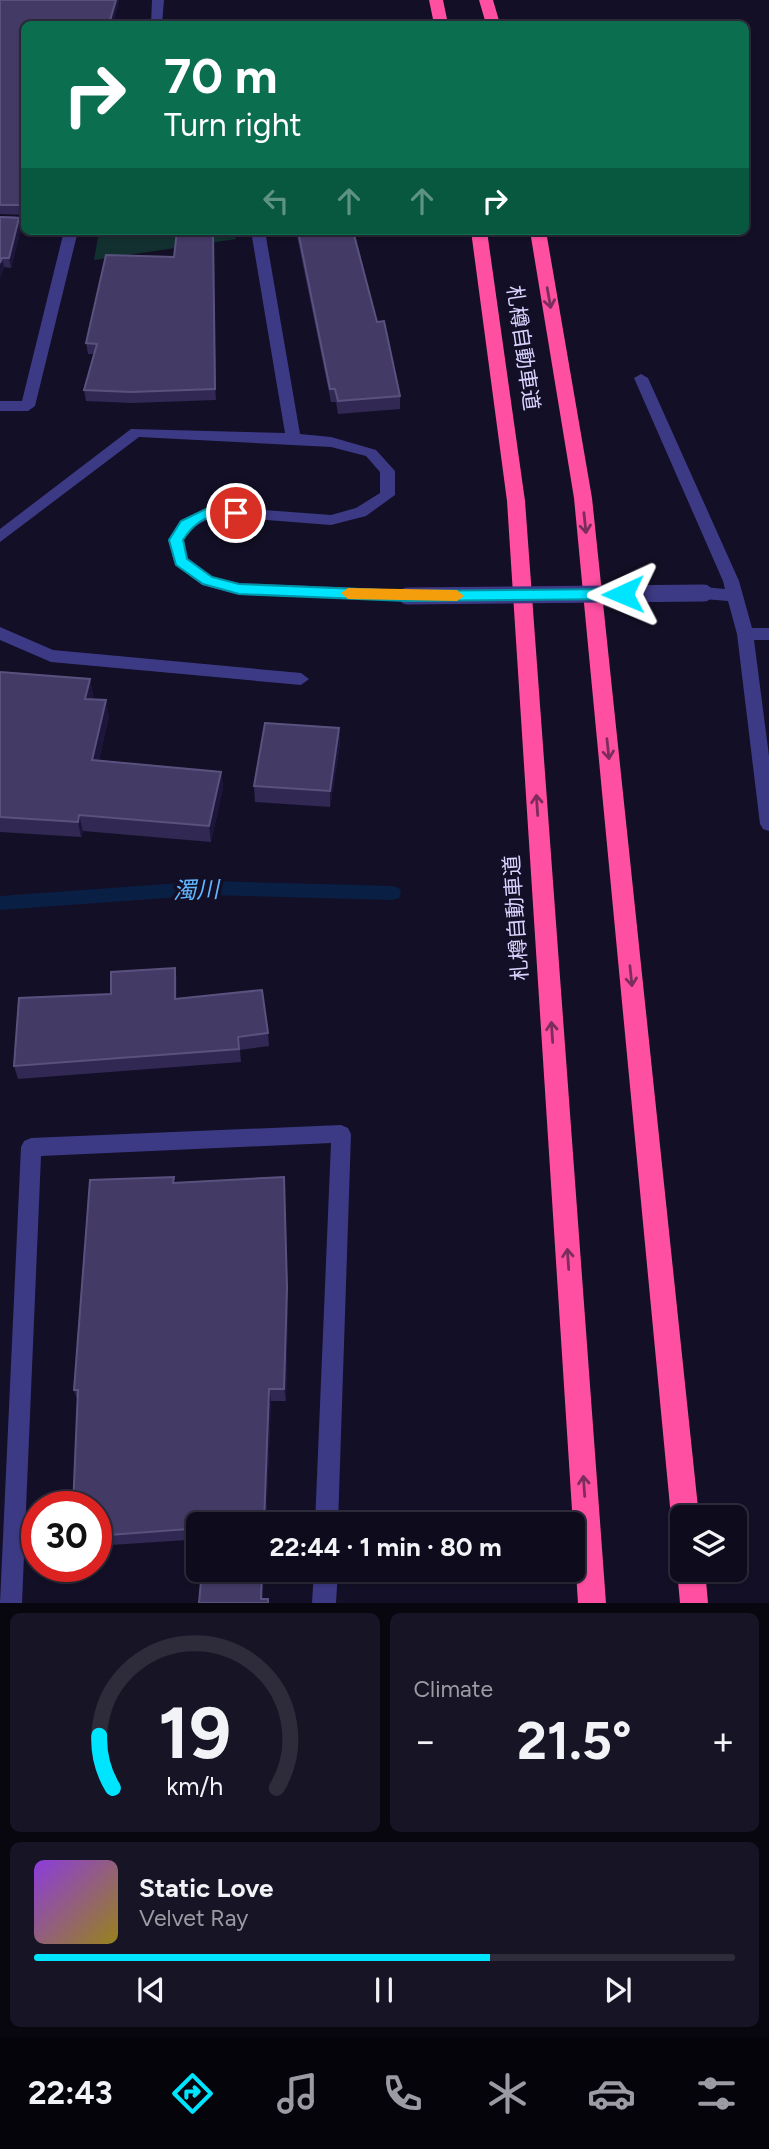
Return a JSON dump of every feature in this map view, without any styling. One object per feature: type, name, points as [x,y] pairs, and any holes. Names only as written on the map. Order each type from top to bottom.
[{"type":"highway","points":[[436,0],[440,21]]},
{"type":"highway","points":[[486,0],[492,21]]},
{"type":"highway","name":"札樽自動車道","points":[[480,235],[516,501],[592,1603]]},
{"type":"highway","name":"札樽自動車道","points":[[539,235],[583,498],[684,1505]]},
{"type":"highway","points":[[692,1582],[694,1603]]},
{"type":"street","points":[[157,21],[158,0]]},
{"type":"street","points":[[0,220],[21,221]]},
{"type":"street","points":[[0,406],[28,406],[70,235]]},
{"type":"street","points":[[258,235],[293,438]]},
{"type":"street","points":[[641,377],[732,581],[745,634],[769,824]]},
{"type":"street","points":[[0,537],[135,432],[293,438],[331,442],[371,453],[388,471],[387,495],[361,512],[331,520],[212,511],[186,525],[176,540],[181,561],[208,581],[239,589],[407,596],[704,593],[736,596]]},
{"type":"street","points":[[0,633],[51,656],[300,678]]},
{"type":"street","points":[[745,634],[769,634]]},
{"type":"street","points":[[10,1603],[31,1147],[341,1134],[327,1512]]},
{"type":"street","points":[[324,1603],[325,1582]]},
{"type":"green space","points":[[98,235],[236,235],[236,239],[94,260]]},
{"type":"building","points":[[0,0],[116,0],[110,21],[21,21],[21,205],[0,205]]},
{"type":"building","points":[[0,217],[19,218],[9,258],[2,258],[0,263]]},
{"type":"building","points":[[177,235],[213,235],[215,389],[131,392],[84,390],[97,344],[86,343],[106,255],[174,257]]},
{"type":"building","points":[[299,235],[354,235],[377,322],[384,321],[400,396],[338,401],[335,389],[330,389]]},
{"type":"building","points":[[0,672],[90,679],[85,699],[106,700],[92,760],[221,772],[209,826],[79,815],[78,822],[0,817]]},
{"type":"building","points":[[265,723],[339,728],[330,791],[254,786]]},
{"type":"building","points":[[175,968],[175,999],[262,990],[268,1033],[238,1037],[239,1049],[14,1066],[19,998],[111,994],[111,972]]},
{"type":"building","points":[[174,1177],[173,1183],[284,1177],[287,1288],[284,1389],[269,1389],[264,1512],[186,1512],[186,1529],[112,1535],[112,1491],[74,1491],[78,1390],[74,1390],[90,1180]]},
{"type":"building","points":[[201,1582],[262,1582],[261,1599],[268,1599],[268,1603],[199,1603]]},
{"type":"waterway","name":"濁川","points":[[0,903],[208,888],[393,893]]},
{"type":"slow traffic","points":[[348,593],[457,596]]},
{"type":"route","points":[[236,513],[212,511],[186,525],[176,540],[181,561],[208,581],[239,589],[407,596],[623,594]]}]
